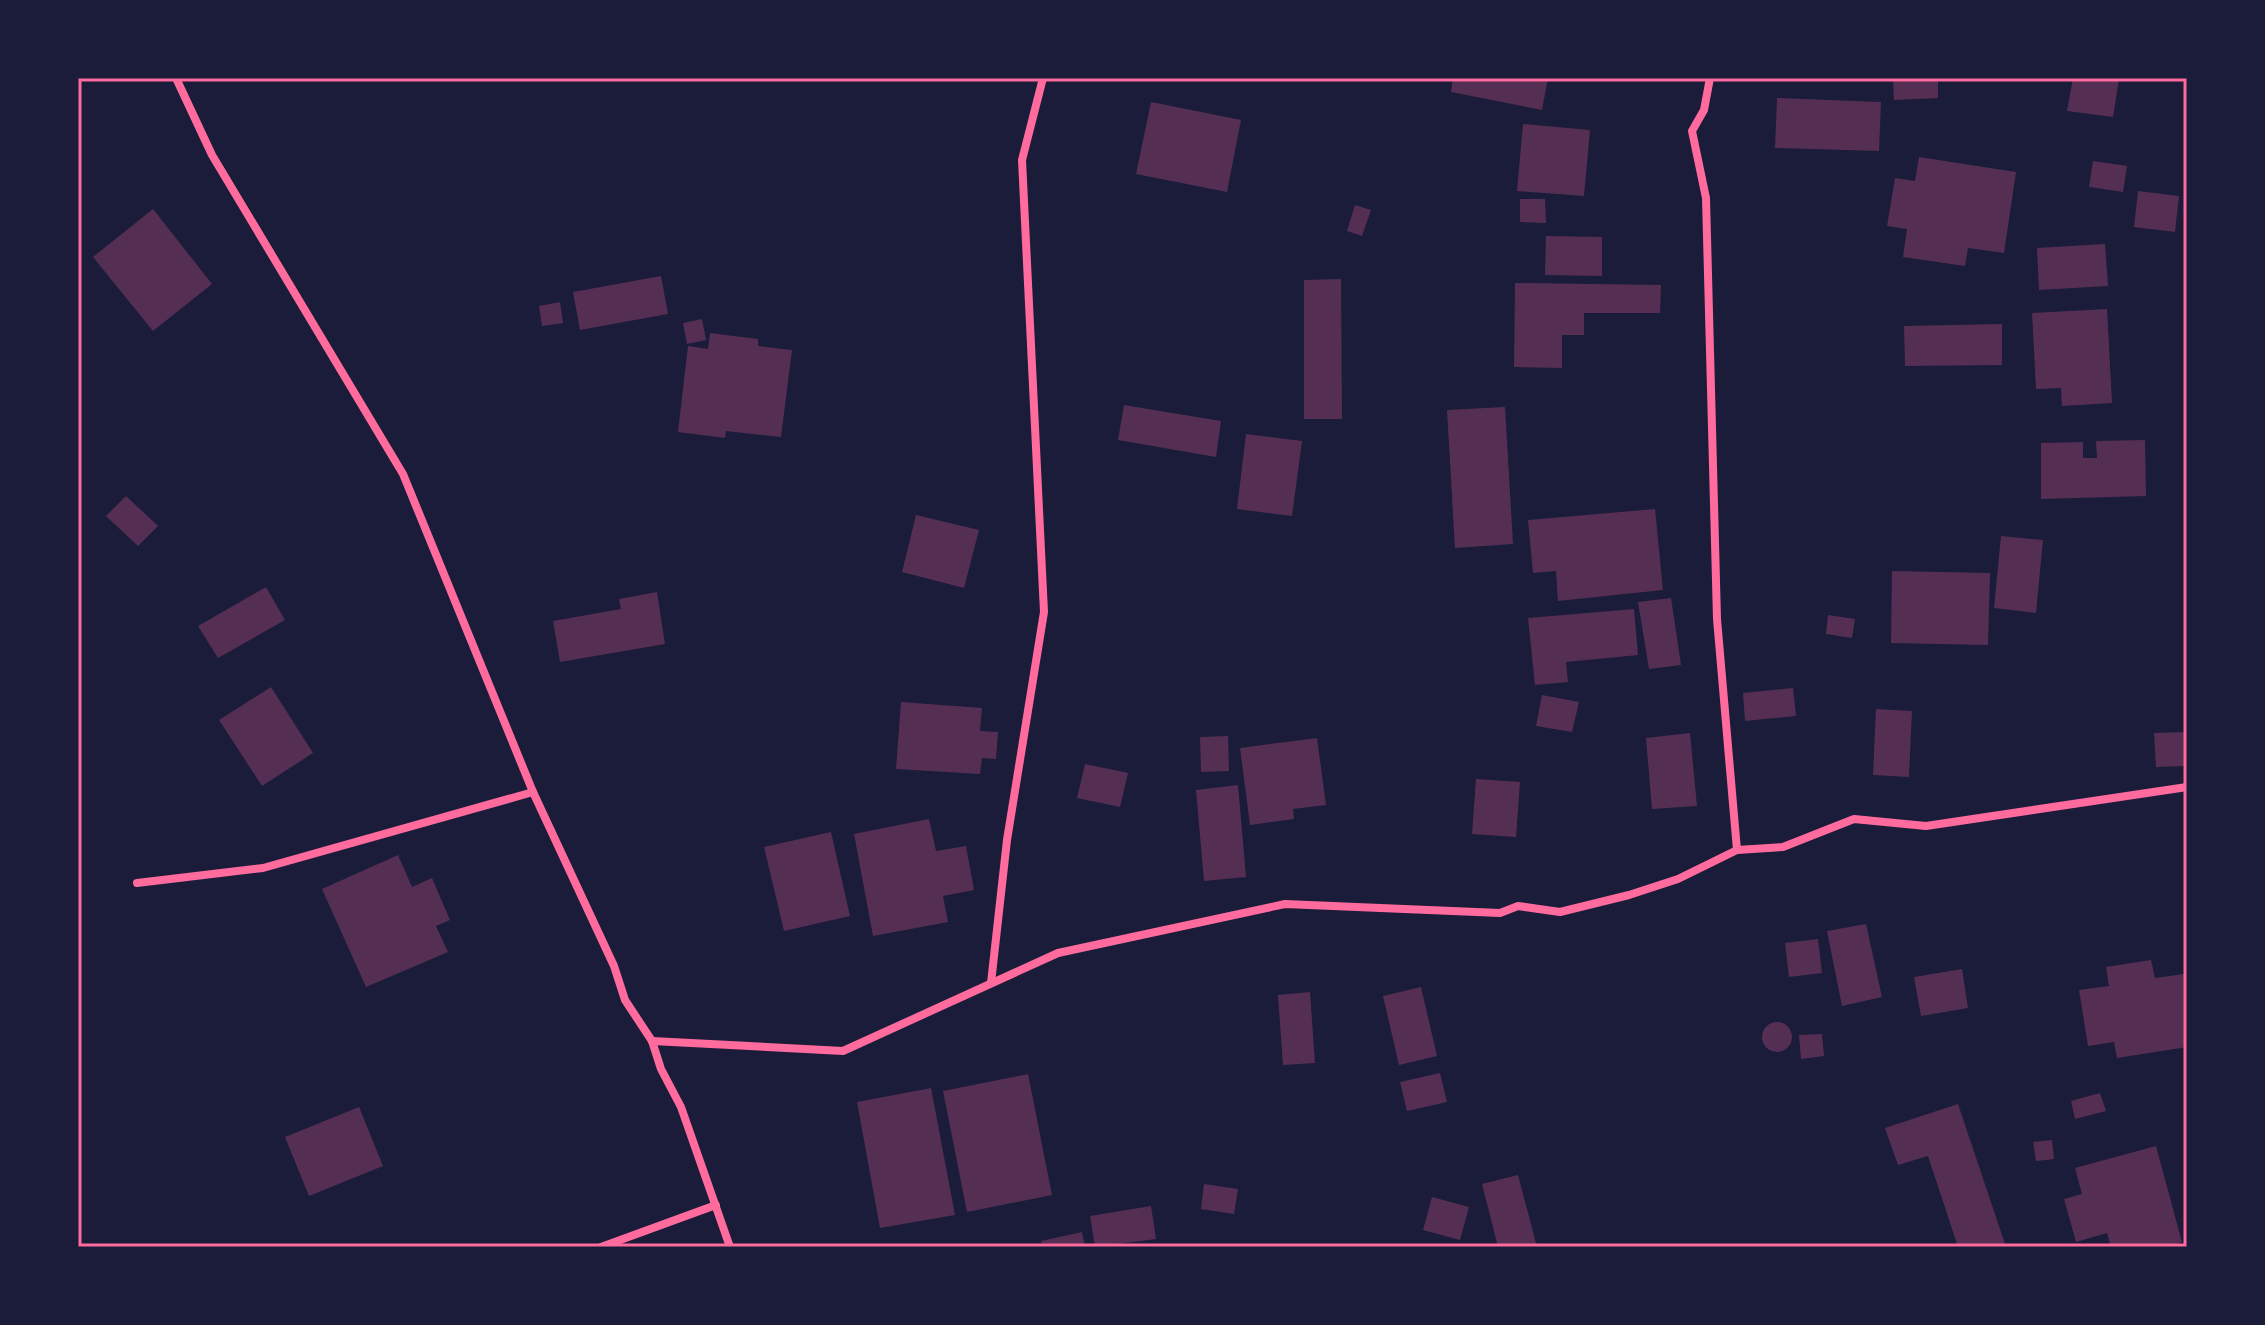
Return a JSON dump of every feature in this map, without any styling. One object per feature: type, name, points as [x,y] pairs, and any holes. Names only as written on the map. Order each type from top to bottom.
[{"type":"street","points":[[176,78],[212,155],[403,474],[533,792],[614,966],[625,1000],[652,1041],[661,1069],[681,1107],[730,1247]]},
{"type":"street","points":[[991,983],[1007,840],[1044,612],[1022,160],[1043,78]]},
{"type":"street","points":[[1710,78],[1704,110],[1692,131],[1706,198],[1717,619],[1737,850]]},
{"type":"street","points":[[652,1041],[843,1051],[1058,953],[1285,904],[1500,913],[1518,906],[1560,912],[1678,879],[1737,850],[1783,847],[1854,819],[1926,826],[2187,787]]},
{"type":"street","points":[[137,883],[263,868],[533,792]]},
{"type":"street","points":[[601,1247],[716,1205]]},
{"type":"building","points":[[1453,78],[1548,78],[1542,110],[1451,92]]},
{"type":"building","points":[[1893,78],[1938,78],[1938,98],[1894,100]]},
{"type":"building","points":[[2073,78],[2119,79],[2113,117],[2067,111]]},
{"type":"building","points":[[1777,98],[1881,102],[1879,151],[1775,148]]},
{"type":"building","points":[[1151,102],[1241,120],[1227,192],[1136,174]]},
{"type":"building","points":[[1523,124],[1590,130],[1584,196],[1517,191]]},
{"type":"building","points":[[1919,157],[2016,172],[2004,253],[1968,248],[1965,266],[1903,257],[1907,229],[1887,226],[1895,178],[1915,181]]},
{"type":"building","points":[[2093,161],[2127,166],[2123,192],[2089,187]]},
{"type":"building","points":[[2138,191],[2179,196],[2175,232],[2134,227]]},
{"type":"building","points":[[1520,199],[1545,199],[1546,223],[1520,222]]},
{"type":"building","points":[[1355,205],[1371,210],[1362,236],[1347,231]]},
{"type":"building","points":[[153,209],[212,284],[153,331],[93,257]]},
{"type":"building","points":[[1546,236],[1602,237],[1602,276],[1545,275]]},
{"type":"building","points":[[2105,244],[2108,286],[2039,290],[2037,248]]},
{"type":"building","points":[[661,276],[668,314],[580,330],[573,292]]},
{"type":"building","points":[[1341,279],[1342,419],[1304,419],[1304,280]]},
{"type":"building","points":[[1515,283],[1661,285],[1660,313],[1584,313],[1584,335],[1562,335],[1562,368],[1514,367]]},
{"type":"building","points":[[560,302],[563,323],[542,326],[539,306]]},
{"type":"building","points":[[2107,309],[2112,403],[2062,406],[2061,388],[2036,389],[2032,313]]},
{"type":"building","points":[[702,319],[706,340],[687,344],[683,323]]},
{"type":"building","points":[[2002,324],[2002,365],[1905,366],[1904,326]]},
{"type":"building","points":[[710,333],[758,339],[758,346],[792,350],[781,437],[726,431],[725,438],[678,432],[688,346],[708,349]]},
{"type":"building","points":[[1124,405],[1221,421],[1216,457],[1118,440]]},
{"type":"building","points":[[1505,407],[1513,544],[1455,548],[1447,410]]},
{"type":"building","points":[[1246,434],[1302,441],[1292,516],[1237,509]]},
{"type":"building","points":[[2145,440],[2146,496],[2041,499],[2041,443],[2083,442],[2083,458],[2097,458],[2096,441]]},
{"type":"building","points":[[126,496],[158,526],[138,546],[106,516]]},
{"type":"building","points":[[1655,509],[1663,590],[1558,601],[1556,571],[1533,573],[1528,520]]},
{"type":"building","points":[[916,515],[979,530],[964,588],[902,572]]},
{"type":"building","points":[[2001,536],[2043,540],[2036,613],[1994,608]]},
{"type":"building","points":[[1892,571],[1990,573],[1988,645],[1891,643]]},
{"type":"building","points":[[266,587],[285,620],[218,658],[198,626]]},
{"type":"building","points":[[657,592],[665,644],[560,662],[553,621],[621,609],[619,599]]},
{"type":"building","points":[[1671,598],[1681,665],[1649,669],[1638,602]]},
{"type":"building","points":[[1634,609],[1638,655],[1566,662],[1568,682],[1535,685],[1528,618]]},
{"type":"building","points":[[1828,615],[1855,619],[1852,638],[1826,634]]},
{"type":"building","points":[[271,687],[313,753],[262,786],[219,720]]},
{"type":"building","points":[[1793,688],[1796,716],[1745,721],[1743,693]]},
{"type":"building","points":[[1542,695],[1579,702],[1572,732],[1536,726]]},
{"type":"building","points":[[901,702],[982,708],[980,731],[998,732],[996,759],[982,758],[980,774],[896,769]]},
{"type":"building","points":[[1876,709],[1912,711],[1909,777],[1873,775]]},
{"type":"building","points":[[2187,732],[2187,766],[2156,767],[2154,733]]},
{"type":"building","points":[[1690,733],[1697,806],[1652,809],[1646,738]]},
{"type":"building","points":[[1228,736],[1229,771],[1201,772],[1200,737]]},
{"type":"building","points":[[1317,738],[1326,805],[1293,809],[1294,819],[1250,825],[1240,748]]},
{"type":"building","points":[[1085,764],[1128,773],[1120,807],[1077,798]]},
{"type":"building","points":[[1476,779],[1520,782],[1516,837],[1472,834]]},
{"type":"building","points":[[1238,785],[1246,877],[1204,881],[1196,790]]},
{"type":"building","points":[[929,819],[936,851],[966,846],[974,890],[943,896],[948,922],[873,936],[854,834]]},
{"type":"building","points":[[831,832],[850,916],[784,931],[764,847]]},
{"type":"building","points":[[398,855],[412,887],[432,878],[450,920],[436,926],[448,952],[366,987],[322,889]]},
{"type":"building","points":[[1866,924],[1882,997],[1842,1006],[1827,931]]},
{"type":"building","points":[[1818,939],[1822,973],[1789,977],[1785,943]]},
{"type":"building","points":[[2151,960],[2155,978],[2184,974],[2187,1047],[2117,1058],[2114,1042],[2088,1046],[2079,990],[2109,986],[2106,967]]},
{"type":"building","points":[[1962,969],[1968,1008],[1921,1016],[1914,977]]},
{"type":"building","points":[[1421,987],[1437,1056],[1399,1065],[1383,996]]},
{"type":"building","points":[[1310,992],[1315,1063],[1283,1065],[1278,995]]},
{"type":"building","points":[[1777,1022],[1788,1026],[1792,1037],[1788,1048],[1777,1052],[1766,1048],[1762,1037],[1766,1026]]},
{"type":"building","points":[[1822,1034],[1824,1056],[1801,1059],[1799,1035]]},
{"type":"building","points":[[1440,1073],[1447,1102],[1407,1111],[1400,1082]]},
{"type":"building","points":[[1028,1074],[1052,1195],[967,1212],[943,1091]]},
{"type":"building","points":[[931,1088],[955,1215],[880,1228],[857,1102]]},
{"type":"building","points":[[2100,1093],[2106,1111],[2075,1119],[2071,1101]]},
{"type":"building","points":[[1958,1104],[2006,1247],[1958,1247],[1928,1156],[1898,1165],[1885,1128]]},
{"type":"building","points":[[359,1107],[383,1166],[309,1196],[285,1137]]},
{"type":"building","points":[[2052,1140],[2054,1159],[2036,1161],[2033,1142]]},
{"type":"building","points":[[2156,1146],[2182,1242],[2164,1247],[2111,1247],[2107,1233],[2076,1242],[2064,1199],[2082,1194],[2075,1168]]},
{"type":"building","points":[[1518,1175],[1537,1247],[1498,1247],[1482,1184]]},
{"type":"building","points":[[1204,1184],[1238,1189],[1234,1214],[1201,1209]]},
{"type":"building","points":[[1432,1197],[1469,1207],[1460,1240],[1423,1230]]},
{"type":"building","points":[[1151,1206],[1156,1239],[1095,1247],[1090,1216]]},
{"type":"building","points":[[1082,1232],[1085,1247],[1042,1247],[1041,1241]]}]
